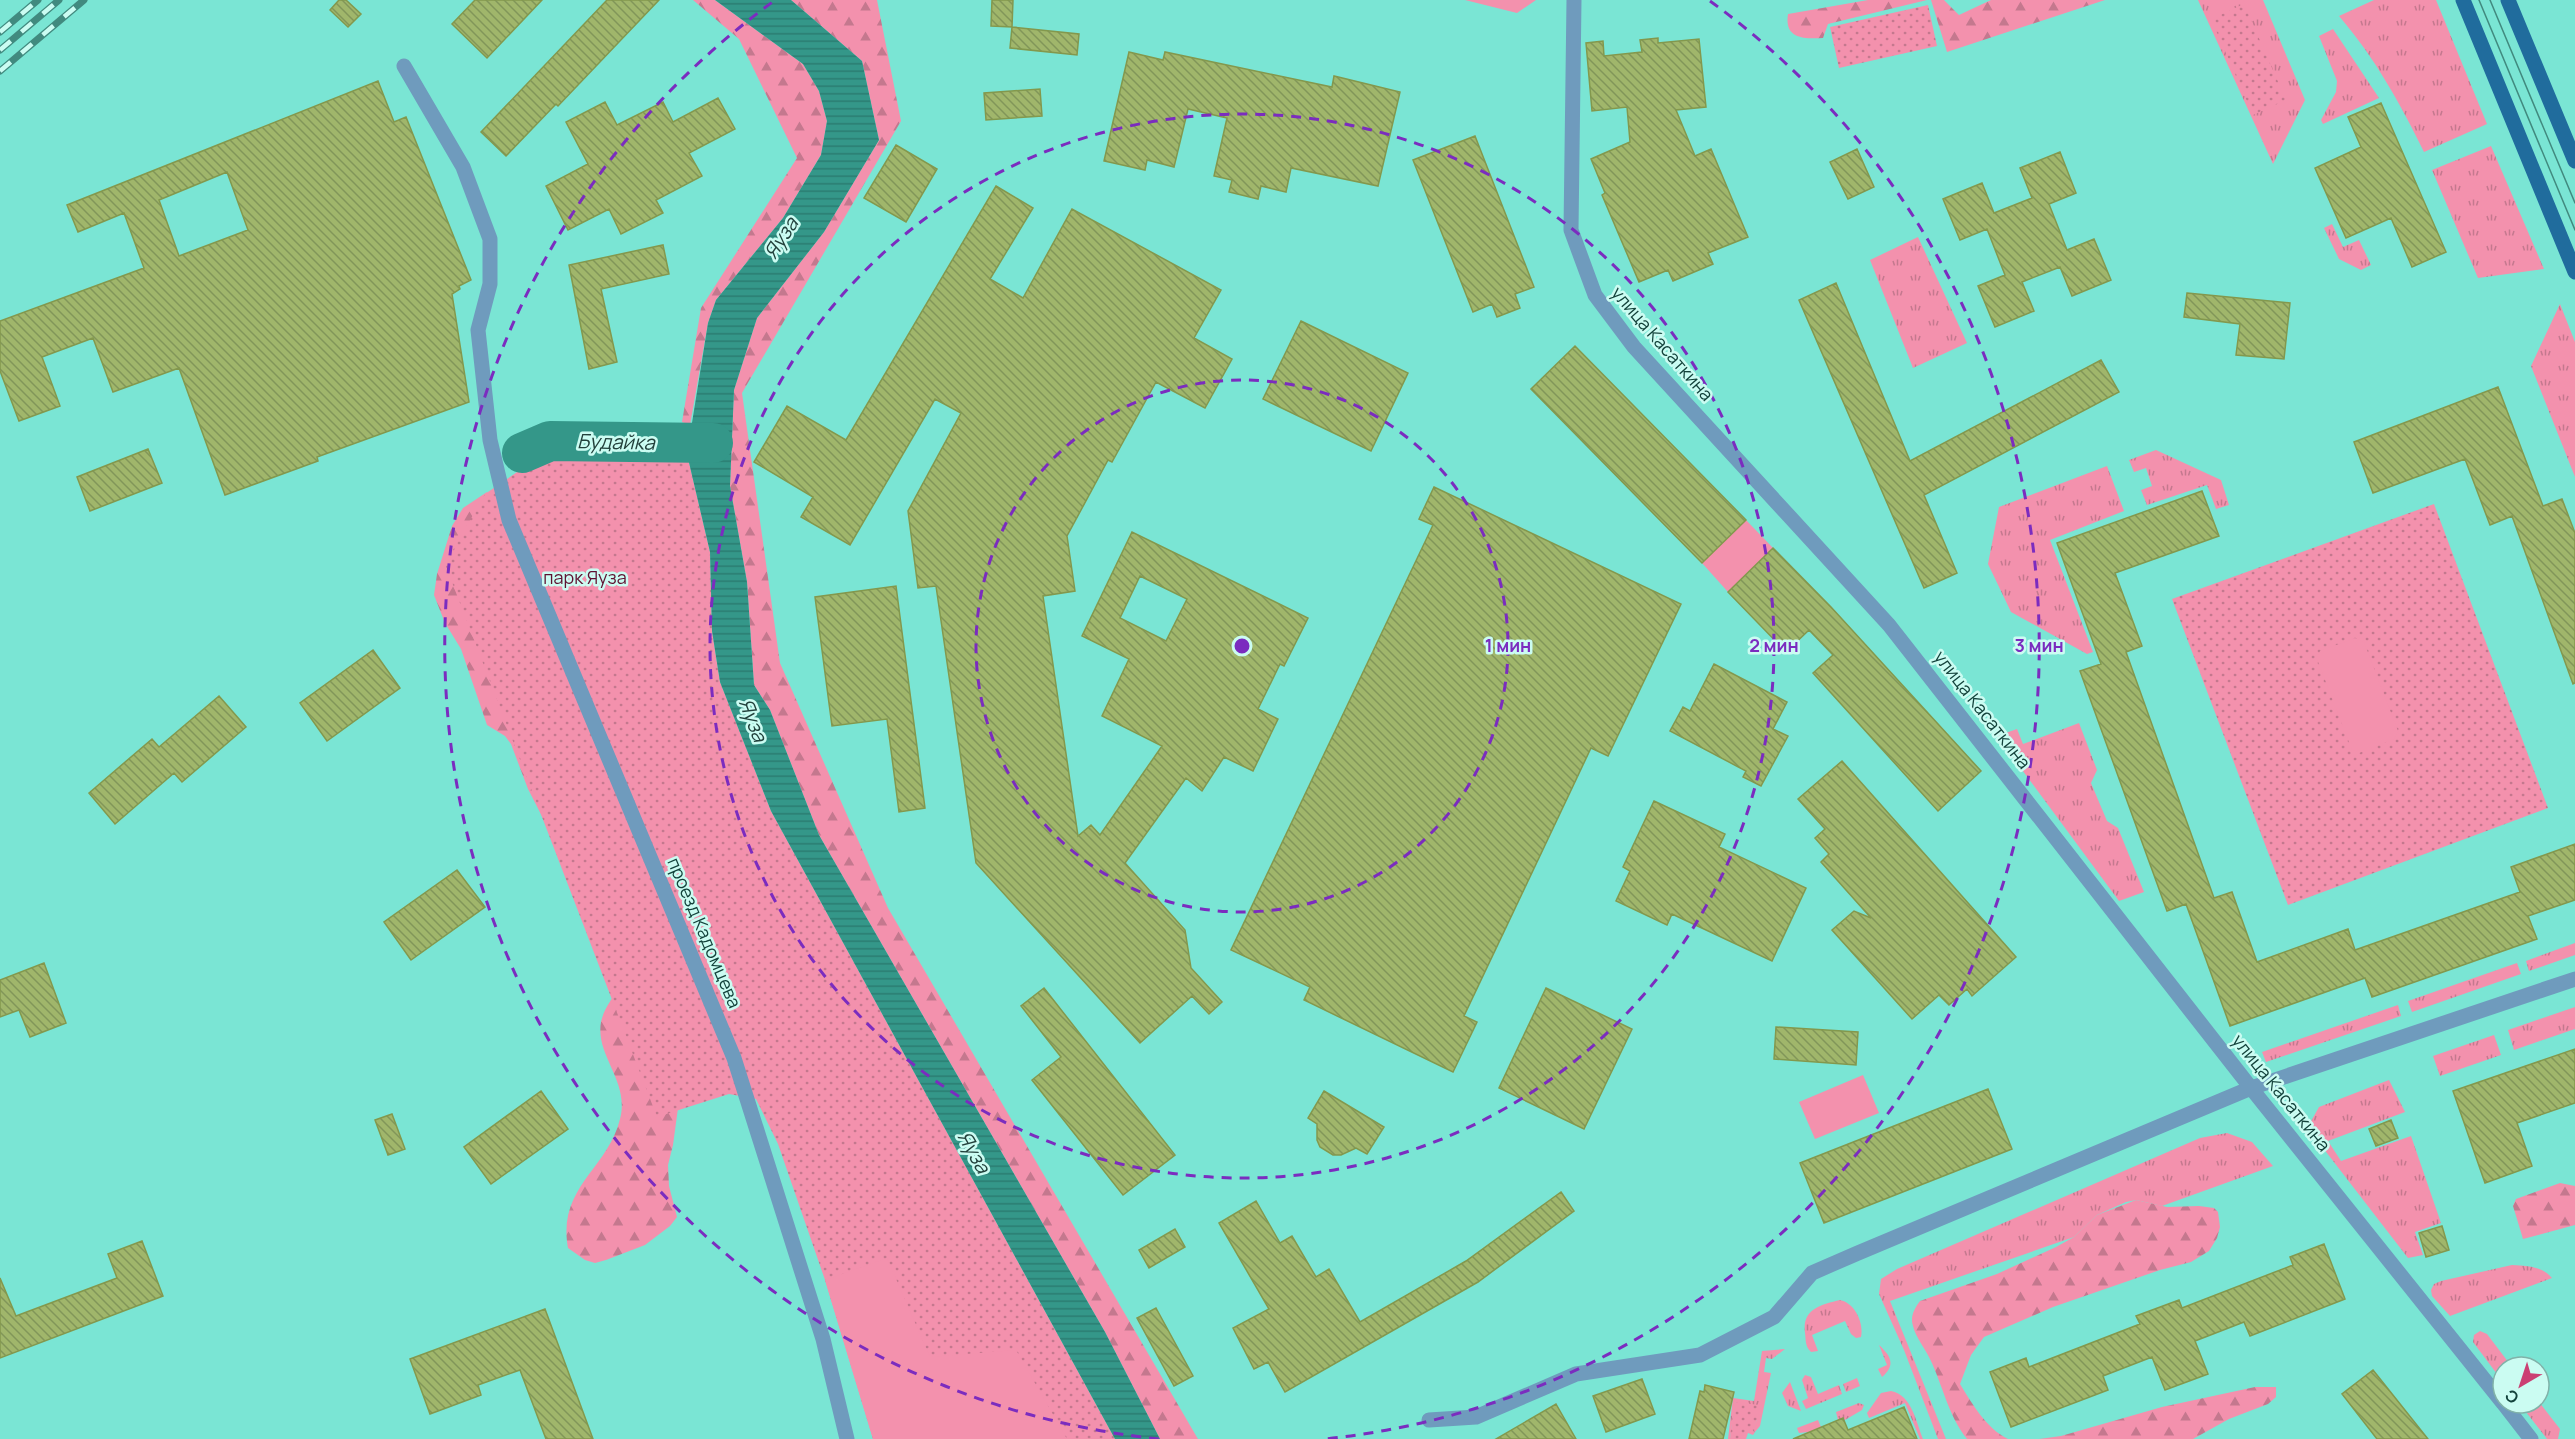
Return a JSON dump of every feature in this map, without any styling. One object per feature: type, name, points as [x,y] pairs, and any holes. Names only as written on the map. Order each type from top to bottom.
[{"type":"main road","points":[[2463,0],[2575,272]]},
{"type":"main road","points":[[2508,0],[2575,161]]},
{"type":"street","name":"улица Касаткина","points":[[1575,0],[1571,230],[1595,295],[1635,347],[1889,625],[2251,1089],[2491,1388]]},
{"type":"street","name":"проезд Кадомцева","points":[[404,66],[463,167],[490,239],[490,284],[478,330],[492,454],[509,520],[734,1058],[823,1339],[848,1439]]},
{"type":"street","points":[[1429,1420],[1476,1418],[1576,1374],[1700,1355],[1774,1317],[1812,1273],[2251,1089],[2575,979]]},
{"type":"street","name":"улица Касаткина","points":[[2512,1415],[2531,1439]]},
{"type":"green space","points":[[693,0],[715,0],[803,64],[819,91],[827,121],[821,155],[783,218],[716,300],[708,323],[690,425],[682,422],[701,308],[797,158],[739,39]]},
{"type":"green space","points":[[791,0],[877,0],[901,121],[742,393],[780,663],[888,908],[1198,1439],[1160,1439],[1105,1332],[819,835],[770,710],[754,685],[747,582],[730,486],[734,390],[757,318],[824,232],[879,140],[862,61]]},
{"type":"green space","points":[[1465,0],[1536,0],[1517,13]]},
{"type":"green space","points":[[1868,0],[1927,0],[1828,24],[1823,38],[1797,36],[1789,28],[1788,14]]},
{"type":"green space","points":[[1931,0],[1944,0],[1959,15],[1991,0],[2105,0],[1947,52]]},
{"type":"green space","points":[[2198,0],[2263,0],[2305,100],[2273,164]]},
{"type":"green space","points":[[2374,0],[2436,0],[2487,124],[2424,152],[2386,81],[2339,16]]},
{"type":"green space","points":[[2244,4],[2286,100],[2253,115],[2211,19]]},
{"type":"green space","points":[[1928,5],[1937,46],[1839,68],[1830,27]]},
{"type":"green space","points":[[2333,29],[2379,98],[2323,124],[2321,120],[2336,92],[2337,81],[2319,36]]},
{"type":"green space","points":[[2491,146],[2544,269],[2478,278],[2432,170]]},
{"type":"green space","points":[[2332,224],[2343,247],[2359,240],[2371,265],[2361,270],[2339,259],[2324,228]]},
{"type":"green space","points":[[1918,237],[1967,343],[1913,368],[1870,260]]},
{"type":"green space","points":[[2560,304],[2575,342],[2575,477],[2531,366]]},
{"type":"green space","name":"парк Яуза","points":[[551,449],[687,454],[710,552],[712,631],[720,682],[771,811],[1115,1439],[873,1439],[825,1280],[778,1144],[756,1099],[729,1094],[657,1117],[445,564],[485,494]]},
{"type":"green space","points":[[2156,450],[2221,480],[2229,505],[2216,509],[2207,485],[2147,505],[2141,490],[2152,486],[2146,468],[2134,472],[2129,460]]},
{"type":"green space","points":[[2107,466],[2124,511],[2050,540],[2093,652],[2087,654],[2011,612],[1988,564],[1999,507]]},
{"type":"green space","points":[[487,492],[681,1086],[668,1165],[669,1186],[677,1217],[670,1226],[645,1245],[595,1263],[585,1260],[568,1248],[567,1227],[570,1209],[576,1194],[605,1152],[620,1119],[622,1105],[620,1093],[603,1046],[601,1022],[609,1003],[621,986],[528,789],[511,744],[505,736],[487,725],[461,649],[445,623],[434,595],[437,574],[452,526],[463,508]]},
{"type":"green space","points":[[2434,504],[2548,808],[2288,905],[2172,599]]},
{"type":"green space","points":[[1746,520],[1773,548],[1728,592],[1702,563]]},
{"type":"green space","points":[[2355,638],[2364,642],[2398,731],[2394,739],[2359,753],[2352,750],[2317,659],[2320,651]]},
{"type":"green space","points":[[2079,723],[2097,770],[2091,783],[2107,821],[2118,828],[2144,892],[2119,901],[1997,736],[2017,729],[2023,744]]},
{"type":"green space","points":[[2575,943],[2575,955],[2529,971],[2526,961]]},
{"type":"green space","points":[[2517,963],[2521,974],[2412,1012],[2408,1001]]},
{"type":"green space","points":[[2398,1005],[2401,1016],[2266,1062],[2262,1052]]},
{"type":"green space","points":[[2575,1007],[2575,1029],[2514,1050],[2508,1030]]},
{"type":"green space","points":[[2494,1035],[2501,1055],[2440,1076],[2433,1056]]},
{"type":"green space","points":[[1863,1075],[1879,1113],[1815,1139],[1799,1102]]},
{"type":"green space","points":[[2389,1080],[2405,1112],[2328,1141],[2341,1161],[2411,1136],[2441,1223],[2415,1232],[2423,1255],[2408,1258],[2313,1135],[2310,1123],[2319,1107]]},
{"type":"green space","points":[[2227,1133],[2252,1142],[2273,1166],[2162,1206],[2136,1200],[2126,1202],[2097,1215],[2074,1237],[1890,1301],[1946,1439],[1938,1439],[1904,1350],[1879,1294],[1881,1279],[1897,1269],[2200,1138]]},
{"type":"green space","points":[[2560,1183],[2575,1186],[2575,1225],[2523,1239],[2513,1206],[2516,1199]]},
{"type":"green space","points":[[2136,1200],[2167,1207],[2214,1208],[2218,1212],[2220,1227],[2217,1238],[2209,1251],[2191,1262],[2160,1270],[2053,1307],[1984,1337],[1971,1355],[1960,1384],[1975,1408],[1993,1429],[2008,1439],[1967,1439],[1950,1410],[1935,1369],[1914,1330],[1912,1316],[1920,1301],[1997,1274],[2056,1247],[2074,1237],[2097,1215]]},
{"type":"green space","points":[[887,1258],[930,1357],[1016,1350],[1067,1439],[873,1439],[825,1280]]},
{"type":"green space","points":[[2512,1265],[2539,1269],[2552,1278],[2450,1316],[2432,1296],[2431,1290],[2434,1284],[2441,1281]]},
{"type":"green space","points":[[1840,1300],[1850,1305],[1857,1314],[1860,1320],[1861,1337],[1856,1338],[1851,1334],[1845,1321],[1812,1335],[1818,1351],[1811,1352],[1806,1341],[1806,1318],[1819,1306]]},
{"type":"green space","points":[[2480,1331],[2487,1334],[2503,1355],[2491,1355],[2491,1366],[2473,1342],[2474,1335]]},
{"type":"green space","points":[[1879,1345],[1890,1361],[1889,1368],[1882,1377],[1878,1369],[1887,1365]]},
{"type":"green space","points":[[1785,1349],[1772,1359],[1766,1358],[1764,1372],[1771,1373],[1760,1426],[1755,1432],[1751,1430],[1757,1420],[1735,1402],[1730,1439],[1728,1439],[1733,1398],[1754,1401],[1762,1351]]},
{"type":"green space","points":[[1805,1375],[1811,1377],[1818,1394],[1839,1385],[1842,1394],[1806,1409],[1802,1401],[1808,1398],[1802,1380]]},
{"type":"green space","points":[[1857,1378],[1860,1386],[1846,1392],[1843,1384]]},
{"type":"green space","points":[[1790,1382],[1801,1411],[1788,1406],[1782,1393]]},
{"type":"green space","points":[[2255,1387],[2276,1387],[2276,1397],[2268,1404],[2229,1419],[2193,1439],[2039,1439],[2061,1436],[2162,1407]]},
{"type":"green space","points":[[1891,1391],[1909,1403],[1923,1439],[1920,1439],[1905,1403],[1869,1418],[1867,1413],[1881,1393]]},
{"type":"green space","points":[[1734,1402],[1760,1405],[1752,1430],[1755,1432],[1753,1435],[1748,1433],[1746,1439],[1730,1439]]},
{"type":"green space","points":[[1859,1403],[1864,1405],[1862,1410],[1845,1420],[1843,1418],[1838,1420],[1836,1412]]},
{"type":"green space","points":[[2528,1415],[2549,1415],[2560,1429],[2558,1439],[2547,1439]]},
{"type":"green space","points":[[1818,1420],[1821,1427],[1817,1431],[1799,1433],[1797,1428]]},
{"type":"water","name":"Яуза","points":[[715,0],[791,0],[862,61],[879,140],[824,232],[757,318],[734,390],[730,486],[747,582],[754,685],[770,710],[819,835],[1105,1332],[1160,1439],[1115,1439],[771,811],[720,682],[712,631],[710,552],[687,454],[708,323],[716,300],[783,218],[821,155],[827,121],[819,91],[803,64]]},
{"type":"building","points":[[339,0],[346,0],[361,14],[348,27],[330,10]]},
{"type":"building","points":[[475,0],[542,0],[487,58],[452,24]]},
{"type":"building","points":[[607,0],[659,0],[558,106],[556,104],[506,156],[481,132]]},
{"type":"building","points":[[992,0],[1013,0],[1012,27],[991,26]]},
{"type":"building","points":[[1012,27],[1079,34],[1077,55],[1010,48]]},
{"type":"building","points":[[1658,38],[1658,43],[1699,39],[1706,107],[1676,110],[1695,156],[1711,149],[1748,237],[1708,253],[1713,264],[1673,281],[1668,270],[1639,282],[1602,195],[1605,193],[1591,159],[1630,142],[1627,107],[1592,111],[1586,43],[1603,41],[1604,56],[1642,52],[1640,40]]},
{"type":"building","points":[[1129,52],[1163,60],[1165,52],[1332,87],[1334,76],[1400,92],[1378,186],[1291,168],[1286,192],[1261,186],[1258,199],[1229,192],[1232,180],[1214,176],[1227,118],[1188,109],[1174,167],[1147,160],[1145,170],[1104,161]]},
{"type":"building","points":[[378,81],[394,122],[406,117],[471,280],[459,286],[460,289],[452,294],[469,402],[317,457],[318,461],[225,495],[179,368],[113,392],[93,338],[42,357],[60,406],[19,421],[0,371],[0,321],[144,268],[124,213],[78,232],[67,205]],"holes":[[[227,172],[248,230],[179,256],[159,200]]]},
{"type":"building","points":[[1040,89],[1042,116],[986,120],[984,93]]},
{"type":"building","points":[[718,98],[735,129],[689,153],[702,176],[656,200],[663,213],[621,234],[609,209],[568,230],[546,186],[588,164],[566,122],[605,102],[617,125],[663,102],[673,122]]},
{"type":"building","points":[[2381,103],[2446,252],[2412,267],[2391,218],[2346,238],[2315,168],[2361,147],[2348,117]]},
{"type":"building","points":[[1475,136],[1534,287],[1515,294],[1520,308],[1497,317],[1492,304],[1473,312],[1413,160]]},
{"type":"building","points":[[896,145],[937,169],[906,222],[864,198]]},
{"type":"building","points":[[1857,149],[1874,187],[1848,199],[1830,162]]},
{"type":"building","points":[[2060,152],[2076,193],[2049,204],[2067,250],[2094,239],[2111,280],[2072,296],[2060,267],[2022,282],[2034,311],[1995,327],[1978,286],[2005,275],[1987,229],[1960,240],[1943,199],[1982,183],[1994,213],[2032,198],[2020,168]]},
{"type":"building","points":[[996,186],[1033,208],[990,279],[1023,298],[1072,209],[1221,290],[1194,338],[1232,359],[1205,408],[1156,382],[1112,462],[1108,460],[1067,536],[1075,591],[1043,596],[1078,836],[1091,825],[1100,835],[1162,746],[1102,716],[1129,659],[1082,636],[1132,532],[1308,618],[1284,666],[1280,664],[1258,709],[1278,719],[1253,771],[1224,757],[1202,791],[1186,778],[1125,863],[1185,930],[1191,968],[1222,1002],[1209,1014],[1192,996],[1140,1043],[976,863],[936,586],[918,588],[908,511],[961,413],[935,399],[850,545],[801,517],[813,497],[754,462],[787,406],[846,440]],"holes":[[[1140,576],[1187,599],[1166,641],[1120,618]]]},
{"type":"building","points":[[663,245],[669,274],[601,289],[617,362],[589,369],[569,265]]},
{"type":"building","points":[[1836,283],[1910,461],[2101,360],[2119,392],[1924,495],[1957,573],[1924,588],[1799,300]]},
{"type":"building","points":[[2187,293],[2290,303],[2284,359],[2236,355],[2240,324],[2184,317]]},
{"type":"building","points":[[1301,321],[1408,373],[1371,451],[1263,399]]},
{"type":"building","points":[[1575,346],[1746,520],[1702,563],[1531,389]]},
{"type":"building","points":[[2498,387],[2543,506],[2562,499],[2575,533],[2575,683],[2573,684],[2512,516],[2490,525],[2465,459],[2373,493],[2354,442]]},
{"type":"building","points":[[148,449],[162,483],[90,511],[77,477]]},
{"type":"building","points":[[1434,487],[1681,604],[1608,756],[1591,748],[1464,1016],[1477,1022],[1453,1072],[1304,1000],[1310,987],[1231,950],[1433,525],[1419,519]]},
{"type":"building","points":[[2202,491],[2219,536],[2115,573],[2142,646],[2126,652],[2214,898],[2232,892],[2257,962],[2348,929],[2355,950],[2520,892],[2511,867],[2575,844],[2575,900],[2528,916],[2537,939],[2372,997],[2365,978],[2230,1026],[2186,904],[2167,911],[2080,671],[2101,664],[2057,543]]},
{"type":"building","points":[[1773,548],[1831,607],[1981,771],[1938,811],[1813,673],[1833,655],[1809,630],[1786,652],[1728,592]]},
{"type":"building","points":[[896,586],[925,808],[899,812],[887,719],[832,726],[815,597]]},
{"type":"building","points":[[373,650],[400,688],[327,741],[300,703]]},
{"type":"building","points":[[1714,664],[1787,702],[1773,729],[1788,736],[1761,786],[1743,777],[1746,771],[1670,731],[1683,707],[1690,711]]},
{"type":"building","points":[[219,696],[246,727],[182,782],[174,773],[115,824],[89,793],[152,739],[159,747]]},
{"type":"building","points":[[1842,761],[2016,957],[1972,996],[1967,989],[1949,1005],[1939,995],[1912,1019],[1832,930],[1854,911],[1871,918],[1821,862],[1829,854],[1815,838],[1825,829],[1798,799]]},
{"type":"building","points":[[1654,801],[1725,834],[1719,847],[1806,888],[1772,961],[1672,914],[1667,925],[1616,901],[1630,871],[1623,867]]},
{"type":"building","points":[[457,870],[485,907],[411,960],[384,922]]},
{"type":"building","points":[[44,963],[66,1023],[30,1037],[19,1010],[0,1017],[0,980]]},
{"type":"building","points":[[1044,988],[1175,1155],[1123,1195],[1032,1080],[1061,1057],[1021,1006]]},
{"type":"building","points":[[1546,988],[1632,1029],[1584,1129],[1499,1088]]},
{"type":"building","points":[[1776,1027],[1858,1032],[1856,1065],[1774,1059]]},
{"type":"building","points":[[2575,1049],[2575,1103],[2517,1123],[2532,1166],[2485,1183],[2453,1091]]},
{"type":"building","points":[[1988,1089],[2012,1149],[1824,1223],[1800,1163]]},
{"type":"building","points":[[541,1091],[568,1129],[491,1184],[464,1147]]},
{"type":"building","points":[[1324,1091],[1384,1127],[1367,1154],[1356,1148],[1341,1155],[1333,1155],[1320,1147],[1317,1140],[1317,1124],[1308,1118]]},
{"type":"building","points":[[392,1114],[405,1149],[388,1155],[375,1120]]},
{"type":"building","points":[[2391,1120],[2398,1138],[2376,1146],[2369,1129]]},
{"type":"building","points":[[1561,1192],[1574,1211],[1478,1282],[1285,1392],[1268,1362],[1254,1369],[1233,1328],[1269,1309],[1219,1223],[1256,1201],[1280,1243],[1292,1236],[1316,1277],[1329,1269],[1360,1322],[1466,1261]]},
{"type":"building","points":[[2442,1226],[2449,1250],[2426,1257],[2419,1233]]},
{"type":"building","points":[[1175,1229],[1185,1247],[1149,1268],[1139,1250]]},
{"type":"building","points":[[142,1241],[163,1296],[0,1358],[0,1278],[16,1316],[117,1278],[108,1254]]},
{"type":"building","points":[[2324,1244],[2345,1299],[2250,1336],[2244,1322],[2195,1341],[2208,1374],[2165,1390],[2152,1357],[2103,1376],[2108,1390],[2011,1427],[1990,1372],[2026,1358],[2029,1367],[2140,1324],[2136,1316],[2179,1300],[2182,1308],[2293,1265],[2290,1257]]},
{"type":"building","points":[[1156,1308],[1193,1376],[1174,1386],[1137,1318]]},
{"type":"building","points":[[545,1309],[593,1439],[546,1439],[520,1370],[478,1385],[481,1395],[430,1414],[410,1359]]},
{"type":"building","points":[[2373,1370],[2428,1439],[2377,1439],[2342,1394]]},
{"type":"building","points":[[1642,1379],[1655,1414],[1606,1432],[1593,1396]]},
{"type":"building","points":[[1705,1385],[1734,1392],[1723,1439],[1689,1439],[1700,1391],[1704,1392]]},
{"type":"building","points":[[1556,1404],[1576,1439],[1496,1439]]},
{"type":"building","points":[[1904,1407],[1917,1439],[1793,1439],[1843,1418],[1848,1430]]},
{"type":"waterway","name":"Будайка","points":[[522,453],[550,441],[713,443]]},
{"type":"tram line","points":[[2479,0],[2575,230]]},
{"type":"tram line","points":[[2490,0],[2575,203]]},
{"type":"railway","points":[[0,32],[38,0]]},
{"type":"railway","points":[[0,50],[59,0]]},
{"type":"railway","points":[[0,71],[84,0]]}]
